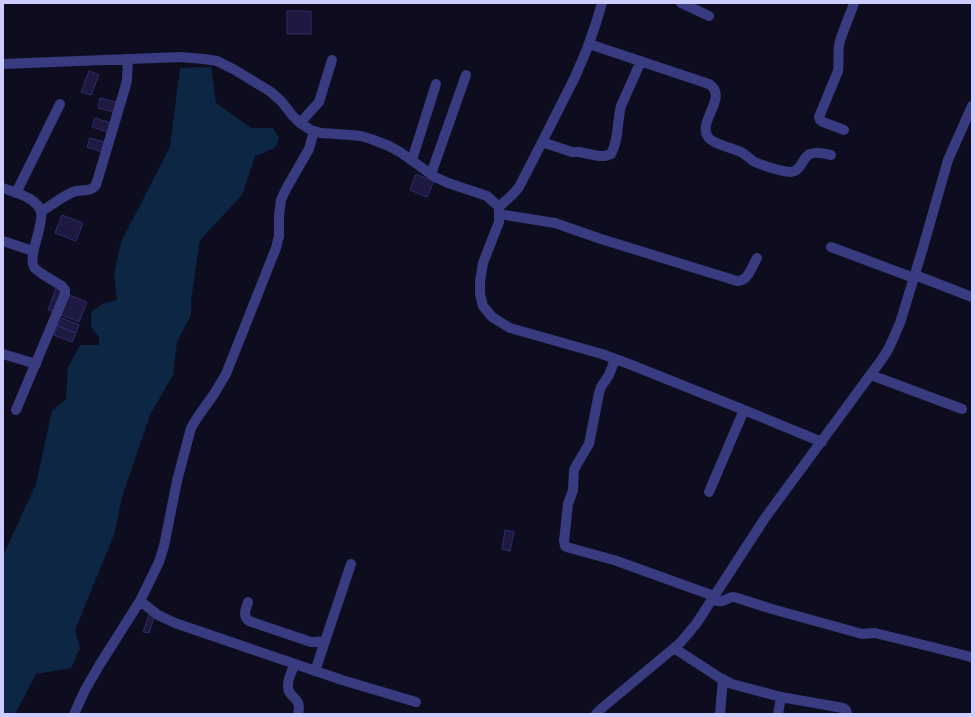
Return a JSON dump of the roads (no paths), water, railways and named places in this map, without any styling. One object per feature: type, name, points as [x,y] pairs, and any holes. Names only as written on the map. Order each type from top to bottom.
[{"type":"street","points":[[499,210],[519,187],[575,77],[596,23],[602,3]]},
{"type":"street","points":[[681,3],[709,16]]},
{"type":"street","points":[[844,130],[823,122],[819,117],[838,71],[838,52],[840,43],[854,3]]},
{"type":"street","points":[[588,44],[642,61],[712,86],[716,94],[715,101],[706,123],[705,130],[708,137],[741,152],[754,162],[792,172],[800,166],[811,153],[831,155]]},
{"type":"street","points":[[3,64],[180,58],[204,58],[217,61],[271,92],[282,102],[300,123],[311,130],[322,133],[351,135],[371,139],[389,146],[412,160],[435,177],[487,196],[499,210],[500,222],[483,263],[480,282],[480,294],[483,306],[492,317],[510,328],[602,354],[822,442]]},
{"type":"street","points":[[41,212],[68,194],[75,191],[93,189],[96,185],[125,88],[128,59]]},
{"type":"street","points":[[300,123],[319,102],[332,60]]},
{"type":"street","points":[[542,142],[572,152],[599,156],[611,154],[616,137],[621,106],[642,61]]},
{"type":"street","points":[[431,174],[466,75]]},
{"type":"street","points":[[412,160],[436,84]]},
{"type":"street","points":[[16,193],[60,104]]},
{"type":"street","points":[[596,714],[680,643],[696,624],[765,518],[882,359],[893,340],[900,323],[948,160],[968,126],[972,106]]},
{"type":"street","points":[[74,714],[92,677],[140,601],[159,562],[164,546],[177,481],[191,428],[226,374],[243,334],[276,248],[279,236],[279,215],[282,200],[286,189],[309,149],[314,131]]},
{"type":"street","points":[[3,188],[32,200],[37,205],[41,212],[41,220],[32,259],[34,266],[37,270],[62,286],[66,294],[16,410]]},
{"type":"street","points":[[499,210],[555,223],[608,242],[737,281],[744,280],[757,258]]},
{"type":"street","points":[[3,241],[34,251]]},
{"type":"street","points":[[831,247],[972,297]]},
{"type":"street","points":[[3,354],[36,364]]},
{"type":"street","points":[[615,359],[609,375],[600,390],[589,444],[576,464],[574,470],[573,490],[567,512],[564,541],[565,546],[640,568],[719,601],[734,597],[862,634],[875,633],[971,657]]},
{"type":"street","points":[[871,375],[962,409]]},
{"type":"street","points":[[709,492],[744,410]]},
{"type":"street","points":[[316,671],[351,564]]},
{"type":"street","points":[[140,601],[158,614],[175,623],[342,680],[416,702]]},
{"type":"street","points":[[248,602],[245,616],[249,621],[311,642],[325,641]]},
{"type":"street","points":[[674,648],[689,659],[732,684],[781,697],[843,708],[846,710],[847,714]]},
{"type":"street","points":[[295,664],[288,685],[288,690],[298,701],[300,707],[298,714]]},
{"type":"street","points":[[720,714],[723,679]]},
{"type":"street","points":[[778,714],[781,697]]},
{"type":"water","points":[[211,67],[216,103],[251,128],[273,128],[279,138],[275,148],[255,156],[242,195],[200,240],[191,300],[191,315],[177,342],[173,375],[150,415],[122,497],[114,535],[75,630],[80,648],[71,668],[36,674],[15,714],[3,714],[3,556],[36,484],[52,411],[66,399],[68,368],[80,345],[99,345],[99,337],[91,327],[91,312],[102,304],[117,300],[114,274],[121,242],[170,147],[180,68]]}]
